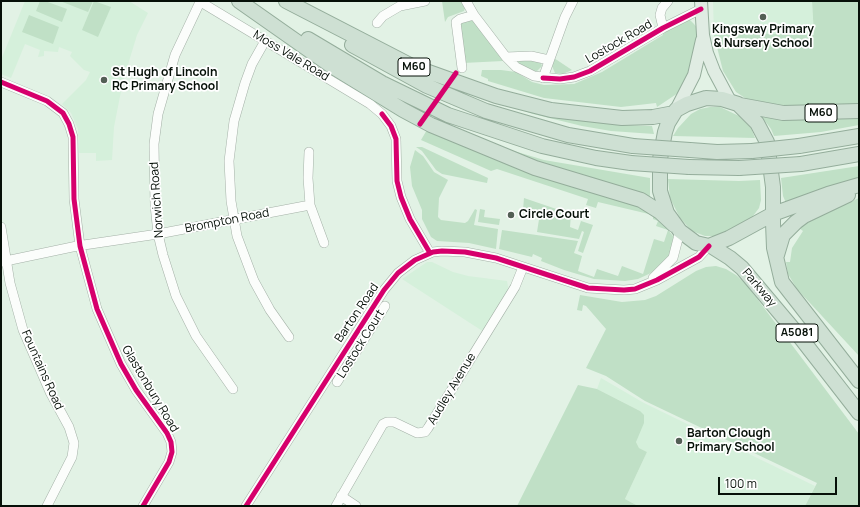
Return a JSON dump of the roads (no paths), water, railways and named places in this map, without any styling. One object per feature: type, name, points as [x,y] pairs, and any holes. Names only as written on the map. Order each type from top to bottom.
[{"type":"highway","points":[[239,1],[333,67],[396,106],[431,125],[535,168],[641,200],[660,212],[696,243],[710,246],[773,214],[859,185]]},
{"type":"highway","name":"M60","points":[[245,1],[382,83],[448,115],[542,146],[631,163],[689,167],[739,168],[801,164],[859,154]]},
{"type":"highway","name":"M60","points":[[280,1],[408,77],[480,109],[526,124],[568,135],[633,146],[717,152],[752,151],[799,146],[859,136]]},
{"type":"highway","name":"M60","points":[[286,1],[412,66],[496,96],[530,105],[576,113],[622,118],[653,117],[675,111]]},
{"type":"highway","points":[[677,228],[662,201],[660,172],[665,132],[675,111],[686,104],[706,98],[734,103],[757,123],[767,142],[773,187],[773,214]]},
{"type":"highway","name":"M60","points":[[734,103],[757,110],[783,113],[859,111]]},
{"type":"highway","points":[[777,262],[779,244],[784,235],[796,222],[804,216],[859,190]]},
{"type":"highway","name":"Parkway","points":[[773,214],[774,248],[778,272],[785,288],[834,347],[859,381]]},
{"type":"highway","name":"Parkway","points":[[710,246],[730,258],[742,268],[800,337],[859,413]]},
{"type":"main road","name":"Lostock Road","points":[[701,5],[703,35],[714,71],[734,103]]},
{"type":"main road","name":"Lostock Road","points":[[675,111],[689,86],[698,64],[703,35]]},
{"type":"street","name":"Moss Vale Road","points":[[200,1],[370,104],[382,114],[391,126],[396,139],[397,181],[401,197],[410,219],[430,253]]},
{"type":"street","name":"Norwich Road","points":[[200,1],[175,55],[158,114],[154,144],[154,175],[158,234],[169,276],[185,316],[207,354],[233,389]]},
{"type":"street","points":[[377,23],[383,16],[400,6],[425,1]]},
{"type":"street","name":"Lostock Road","points":[[466,1],[474,15],[506,58],[525,72],[543,78],[560,79],[579,75],[701,5]]},
{"type":"street","points":[[543,78],[573,1]]},
{"type":"street","name":"Lostock Road","points":[[663,28],[660,15],[662,8],[668,1]]},
{"type":"street","points":[[462,68],[456,22],[462,18],[474,15]]},
{"type":"street","points":[[265,41],[252,64],[234,121],[229,174],[234,220],[242,251],[254,281],[270,310],[289,337]]},
{"type":"street","points":[[506,58],[531,56],[549,60]]},
{"type":"street","name":"Glastonbury Road","points":[[1,82],[48,101],[60,110],[66,118],[73,137],[74,199],[80,246],[87,278],[107,335],[133,383],[167,433],[171,442],[172,452],[169,462],[143,506]]},
{"type":"street","points":[[309,152],[308,178],[310,205],[324,243]]},
{"type":"street","name":"Brompton Road","points":[[4,261],[310,205]]},
{"type":"street","name":"Fountains Road","points":[[1,227],[4,261],[23,330],[50,392],[69,427],[74,443],[72,457],[47,506]]},
{"type":"street","points":[[646,285],[673,258],[677,228]]},
{"type":"street","name":"Barton Road","points":[[246,506],[369,311],[398,273],[415,260],[430,253],[442,251],[465,252],[496,258],[588,288],[624,290],[646,285],[695,259],[710,246]]},
{"type":"street","name":"Audley Avenue","points":[[336,506],[383,424],[387,422],[394,422],[417,433],[425,432],[515,287],[523,267]]},
{"type":"street","name":"Lostock Court","points":[[337,382],[385,306]]},
{"type":"street","name":"Barton Road","points":[[369,311],[378,317]]},
{"type":"street","points":[[834,347],[859,372]]},
{"type":"street","name":"Barton Road","points":[[342,354],[351,360]]},
{"type":"street","points":[[341,496],[356,506]]},
{"type":"place","name":"Kingsway Primary & Nursery School","points":[[763,17]]},
{"type":"place","name":"St Hugh of Lincoln RC Primary School","points":[[104,80]]},
{"type":"place","name":"Circle Court","points":[[511,215]]},
{"type":"place","name":"Barton Clough Primary School","points":[[679,441]]}]
